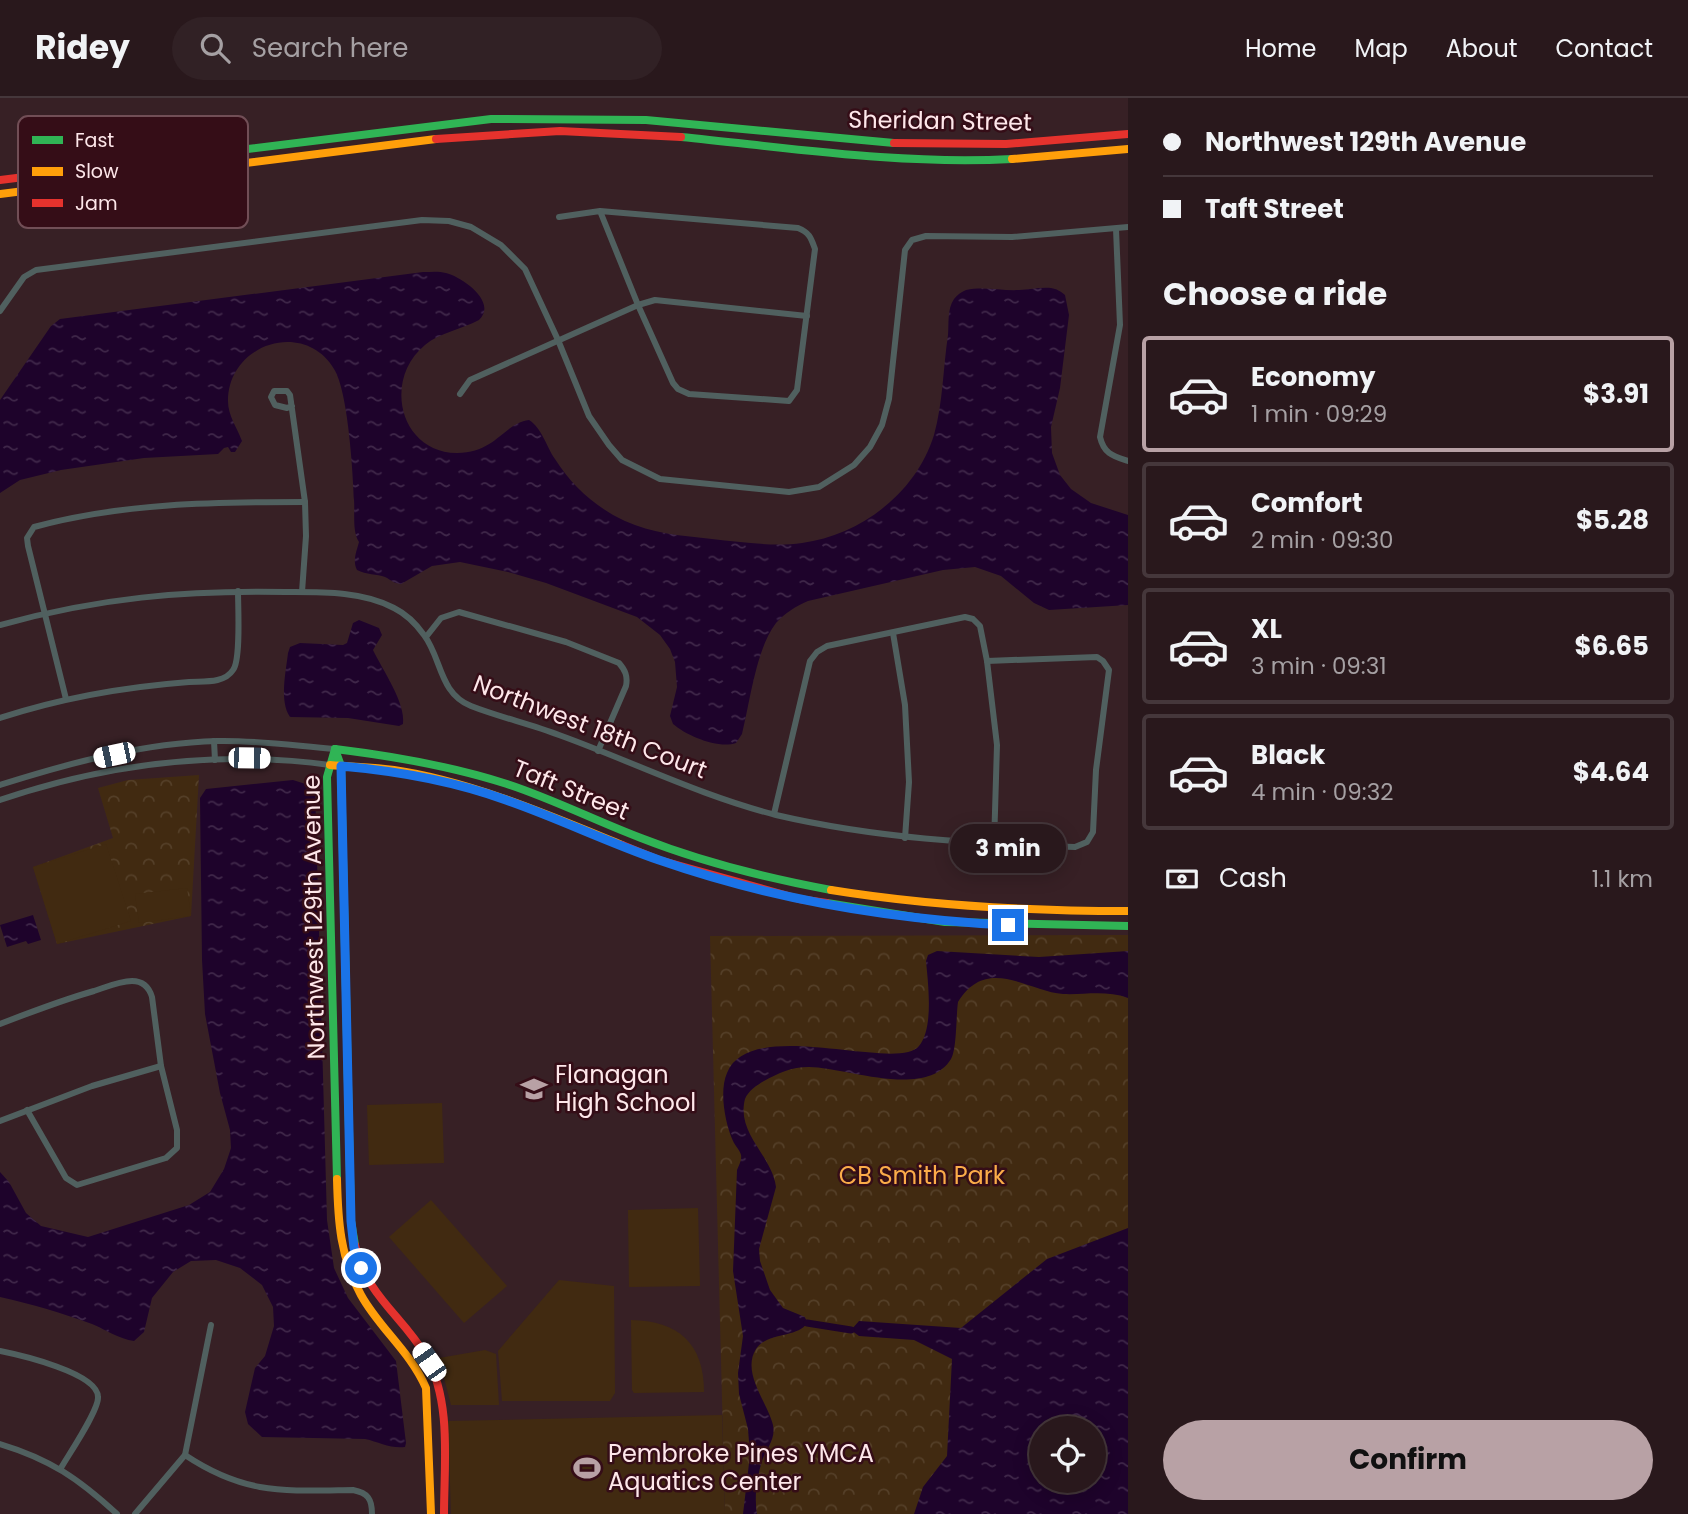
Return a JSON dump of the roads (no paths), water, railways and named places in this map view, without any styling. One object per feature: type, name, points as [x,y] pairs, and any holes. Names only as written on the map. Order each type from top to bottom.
[{"type":"street","name":"Sheridan Street","points":[[248,149],[519,118],[624,118],[882,143],[962,145],[1084,140],[1128,134]]},
{"type":"street","name":"Sheridan Street","points":[[248,163],[488,134],[562,131],[697,138],[880,158],[957,160],[1081,155],[1128,149]]},
{"type":"street","name":"Sheridan Street","points":[[0,180],[18,178]]},
{"type":"street","name":"Sheridan Street","points":[[0,194],[18,192]]},
{"type":"street","points":[[559,217],[600,211],[798,228],[811,236],[815,249],[794,397],[789,401],[689,394],[678,389],[638,305],[600,211]]},
{"type":"street","points":[[0,312],[24,277],[36,270],[422,220],[449,221],[471,227],[501,245],[525,270],[558,340],[589,416],[608,446],[622,460],[660,479],[789,492],[819,487],[854,464],[870,447],[882,425],[889,399],[905,250],[912,240],[926,236],[1012,237],[1128,227]]},
{"type":"street","points":[[1116,229],[1120,325],[1100,437],[1102,447],[1110,456],[1128,461]]},
{"type":"street","points":[[460,394],[470,380],[638,305],[655,300],[807,316]]},
{"type":"street","points":[[292,406],[305,502],[306,536],[302,592]]},
{"type":"street","points":[[66,699],[27,538],[34,527],[59,520],[129,509],[212,502],[305,502]]},
{"type":"street","points":[[0,718],[66,699],[159,684],[216,681],[228,676],[237,663],[238,591]]},
{"type":"street","name":"Northwest 18th Court","points":[[0,625],[44,613],[127,597],[238,591],[302,592],[373,600],[395,608],[426,636],[446,685],[467,704],[559,735],[682,784],[774,814],[905,838],[994,845],[1075,847],[1087,842],[1093,832],[1096,769],[1109,670],[1097,657],[987,661]]},
{"type":"street","points":[[426,636],[442,618],[459,612],[566,642],[619,663],[625,670],[626,686],[598,751]]},
{"type":"street","points":[[774,814],[810,661],[817,652],[827,646],[965,617],[980,626],[987,661],[997,745],[994,845]]},
{"type":"street","points":[[893,632],[905,705],[909,782],[905,838]]},
{"type":"street","points":[[214,741],[215,760]]},
{"type":"street","name":"Taft Street","points":[[0,785],[79,763],[154,747],[214,741],[250,741],[335,749],[453,768],[554,802],[613,828],[703,859],[853,895],[948,907],[1128,911]]},
{"type":"street","name":"Northwest 129th Avenue","points":[[335,749],[327,777],[338,1214],[342,1250],[361,1296],[418,1369],[426,1388],[431,1514]]},
{"type":"street","name":"Northwest 129th Avenue","points":[[335,749],[341,766],[351,1221],[354,1248],[371,1288],[429,1362],[437,1383],[442,1411],[444,1514]]},
{"type":"street","name":"Taft Street","points":[[0,800],[82,776],[161,762],[290,760],[395,770],[503,798],[659,860],[799,899],[945,922],[1128,926]]},
{"type":"street","points":[[79,763],[82,776]]},
{"type":"street","points":[[548,815],[554,802]]},
{"type":"street","points":[[0,1024],[51,1004],[119,983],[134,981],[149,988],[161,1066],[177,1130],[177,1148],[166,1158],[77,1185],[66,1178],[26,1110]]},
{"type":"street","points":[[0,1121],[92,1086],[161,1066]]},
{"type":"street","points":[[336,1099],[349,1089]]},
{"type":"street","points":[[135,1514],[185,1455],[211,1325]]},
{"type":"street","points":[[0,1351],[34,1358],[87,1380],[97,1390],[99,1396],[95,1409],[61,1468]]},
{"type":"street","points":[[0,1444],[27,1452],[61,1468],[117,1514]]},
{"type":"street","points":[[185,1455],[218,1475],[256,1488],[282,1491],[353,1490],[369,1496],[372,1514]]},
{"type":"water","points":[[423,272],[443,272],[461,280],[481,298],[484,313],[479,320],[437,337],[412,359],[404,376],[401,394],[410,427],[422,440],[437,449],[457,453],[470,452],[490,443],[520,422],[529,420],[569,478],[585,495],[614,515],[635,525],[667,533],[768,544],[802,543],[845,531],[883,508],[900,493],[914,475],[926,456],[937,423],[949,312],[958,295],[966,290],[979,288],[1057,290],[1065,295],[1069,315],[1060,388],[1051,427],[1052,453],[1060,475],[1071,489],[1091,503],[1128,515],[1128,605],[1049,610],[1034,603],[1001,576],[975,567],[943,570],[808,601],[783,616],[769,634],[754,676],[742,734],[736,743],[712,743],[694,737],[673,724],[670,716],[677,687],[675,662],[660,635],[637,617],[546,583],[460,562],[432,566],[401,584],[357,570],[355,559],[359,542],[355,527],[351,452],[339,380],[334,369],[321,354],[305,345],[287,342],[270,345],[254,353],[240,365],[231,381],[228,406],[242,441],[235,452],[231,452],[228,447],[218,454],[144,458],[61,470],[20,480],[0,493],[0,400],[51,326],[60,319]]},
{"type":"water","points":[[359,620],[379,628],[382,635],[373,650],[397,696],[403,724],[399,726],[348,718],[290,717],[284,694],[290,647],[300,643],[343,645],[347,643],[353,623]]},
{"type":"water","points":[[293,780],[315,787],[327,1220],[334,1268],[348,1298],[396,1361],[405,1447],[365,1439],[262,1437],[248,1424],[245,1412],[255,1368],[265,1356],[274,1326],[273,1307],[262,1285],[240,1268],[216,1260],[191,1261],[173,1272],[152,1298],[144,1332],[134,1341],[69,1316],[0,1297],[0,1172],[9,1182],[26,1213],[41,1226],[88,1237],[189,1205],[210,1192],[224,1169],[231,1148],[230,1130],[205,1014],[200,798],[206,789]]},
{"type":"water","points":[[33,915],[41,940],[7,947],[0,925]]},
{"type":"water","points":[[937,951],[1039,957],[1128,951],[1128,998],[1104,993],[1049,992],[1008,979],[982,980],[969,988],[958,1002],[953,1054],[939,1071],[923,1078],[905,1080],[803,1067],[775,1075],[748,1093],[745,1099],[745,1123],[773,1175],[776,1187],[759,1249],[760,1261],[770,1290],[783,1308],[805,1317],[807,1323],[797,1331],[767,1340],[756,1349],[752,1358],[753,1378],[774,1430],[759,1474],[757,1514],[743,1514],[750,1455],[748,1429],[739,1394],[738,1373],[743,1336],[733,1271],[737,1170],[741,1157],[725,1116],[723,1089],[727,1073],[741,1056],[764,1048],[792,1046],[905,1053],[919,1046],[924,1038],[928,1017],[926,961],[928,955]]},
{"type":"water","points":[[1128,1228],[1128,1514],[914,1514],[923,1487],[947,1456],[952,1359],[914,1340],[859,1336],[851,1330],[859,1321],[961,1328],[1047,1259]]},
{"type":"waterway","points":[[807,1323],[851,1330]]},
{"type":"place","name":"Flanagan High School","points":[[534,1089]]},
{"type":"place","name":"Pembroke Pines YMCA Aquatics Center","points":[[587,1468]]},
{"type":"park label","name":"CB Smith Park","points":[[922,1176]]}]
